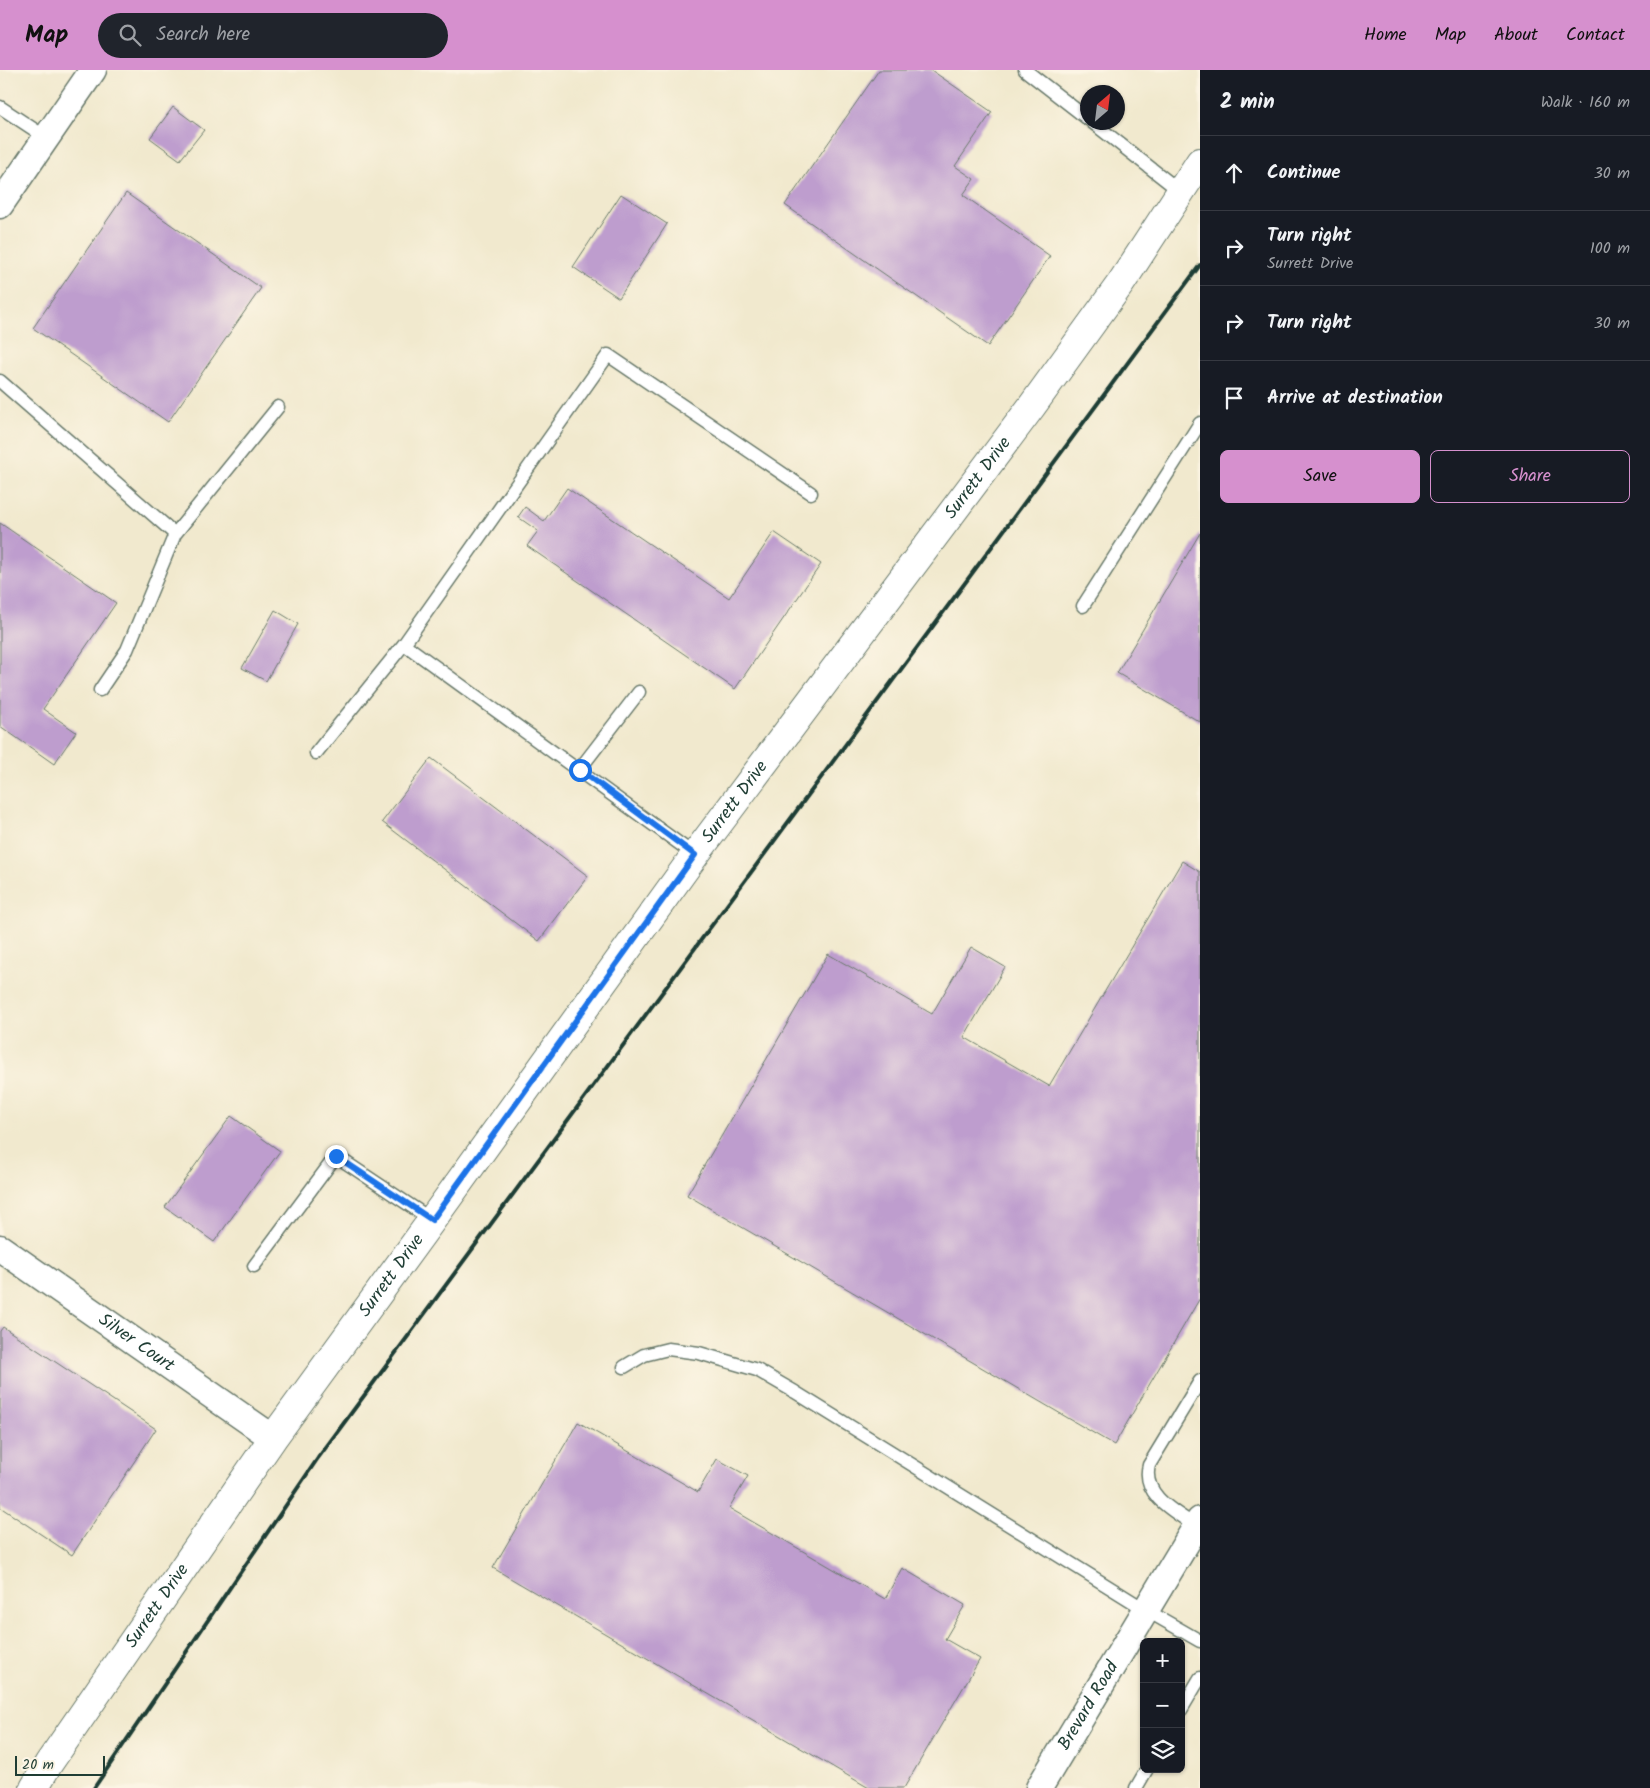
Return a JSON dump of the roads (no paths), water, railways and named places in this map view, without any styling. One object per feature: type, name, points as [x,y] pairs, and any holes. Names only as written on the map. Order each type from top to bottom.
[{"type":"street","points":[[0,205],[93,70]]},
{"type":"street","name":"Surrett Drive","points":[[34,1788],[49,1763],[273,1438],[695,855],[1038,398],[1121,283],[1200,162]]},
{"type":"street","name":"Silver Court","points":[[0,1248],[273,1438]]},
{"type":"street","name":"Brevard Road","points":[[1039,1788],[1198,1523]]},
{"type":"lane","points":[[1025,70],[1080,113]]},
{"type":"lane","points":[[0,108],[46,138]]},
{"type":"lane","points":[[1102,130],[1181,192]]},
{"type":"lane","points":[[316,753],[404,644],[608,355],[811,493]]},
{"type":"lane","points":[[0,381],[175,534]]},
{"type":"lane","points":[[100,690],[127,650],[175,534],[278,407]]},
{"type":"lane","points":[[1083,606],[1200,424]]},
{"type":"lane","points":[[404,644],[695,855]]},
{"type":"lane","points":[[580,770],[639,692]]},
{"type":"lane","points":[[254,1266],[336,1156],[432,1220]]},
{"type":"lane","points":[[624,1367],[644,1356],[668,1349],[699,1353],[757,1370],[845,1422],[1146,1610],[1200,1641]]},
{"type":"lane","points":[[1198,1523],[1162,1502],[1150,1485],[1147,1474],[1149,1465],[1200,1381]]},
{"type":"lane","points":[[1185,1703],[1200,1678]]},
{"type":"lane","points":[[1136,1788],[1145,1773]]},
{"type":"railway","points":[[94,1788],[318,1458],[1200,265]]}]
